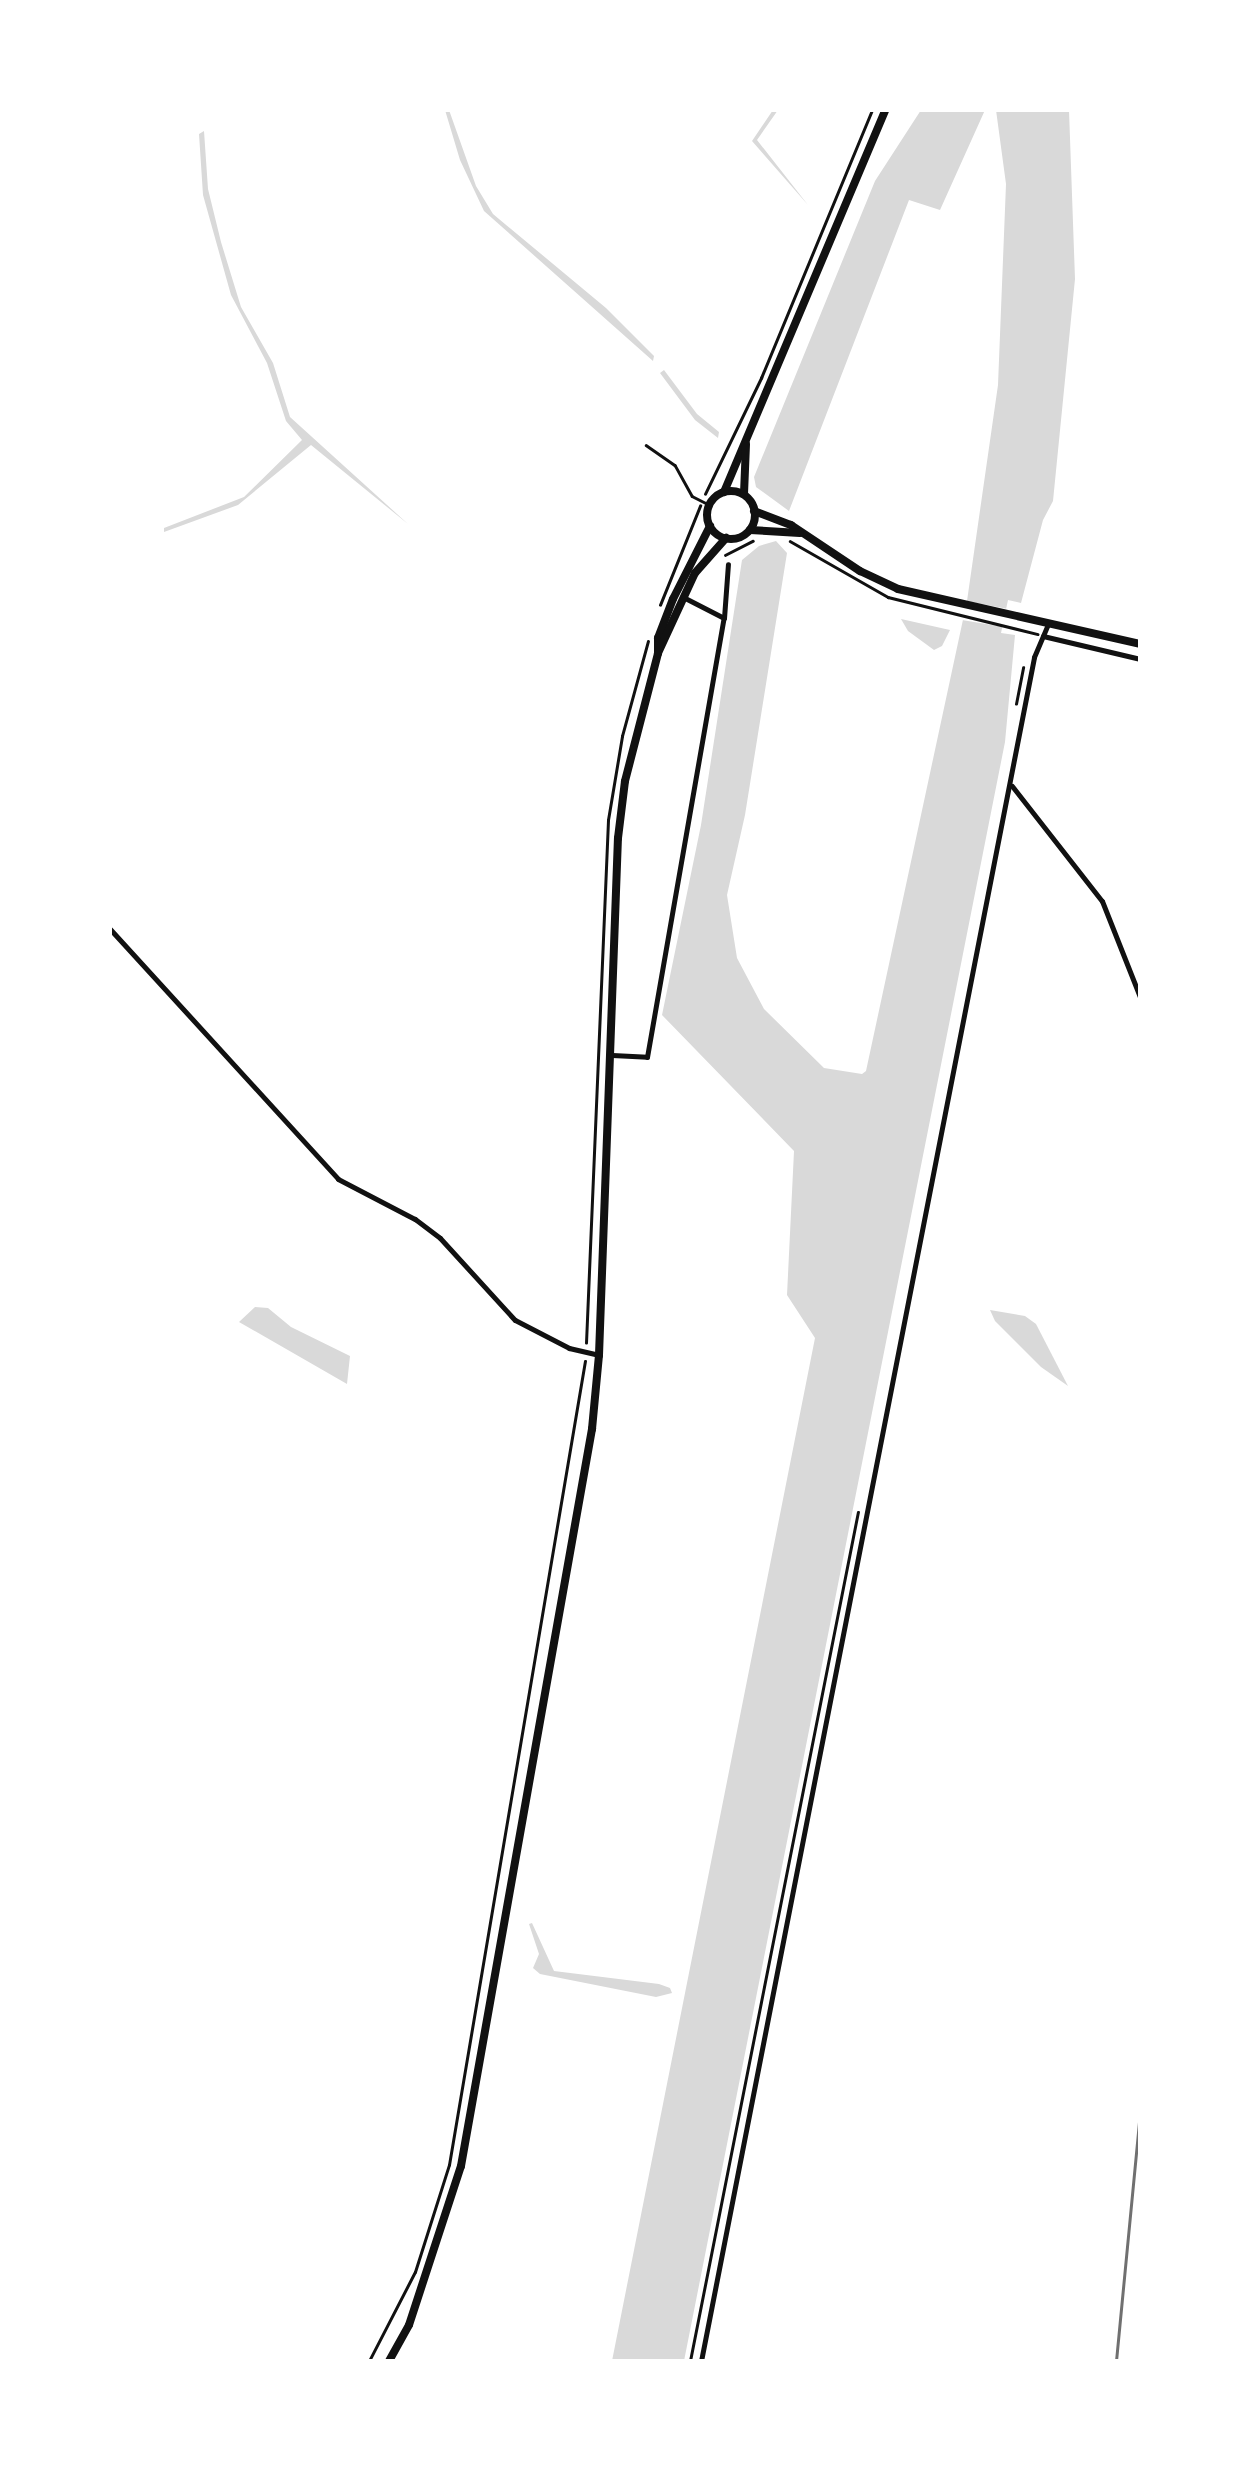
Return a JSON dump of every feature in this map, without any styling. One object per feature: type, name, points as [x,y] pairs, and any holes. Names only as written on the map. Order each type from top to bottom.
[{"type":"main road","points":[[658,652],[658,638],[673,599],[710,526],[706,503],[724,492],[885,110]]},
{"type":"main road","points":[[747,439],[744,495],[754,511],[800,533],[886,584],[964,612],[1048,624],[1140,644]]},
{"type":"main road","points":[[724,492],[744,495]]},
{"type":"main road","points":[[749,530],[754,511]]},
{"type":"main road","points":[[710,526],[726,538]]},
{"type":"main road","points":[[389,2361],[409,2325],[461,2166],[592,1429],[600,1355],[618,838],[634,735],[658,652],[682,597],[712,550],[726,538],[764,527],[800,533]]},
{"type":"street","points":[[612,1056],[647,1057],[724,618],[728,564]]},
{"type":"street","points":[[682,597],[724,618]]},
{"type":"street","points":[[700,2361],[1012,786],[1034,657],[1048,624]]},
{"type":"street","points":[[1043,636],[1140,659]]},
{"type":"street","points":[[1012,786],[1097,893],[1115,928],[1140,997]]},
{"type":"street","points":[[110,929],[338,1180],[416,1219],[515,1320],[586,1353],[600,1355]]},
{"type":"lane","points":[[646,445],[675,465],[688,492],[706,503]]},
{"type":"path","points":[[703,543],[689,535],[760,378],[872,110]]},
{"type":"path","points":[[712,550],[728,554],[758,538]]},
{"type":"path","points":[[784,539],[880,594],[926,610],[1006,620],[1043,636]]},
{"type":"path","points":[[1015,709],[1021,672],[1034,657]]},
{"type":"path","points":[[369,2361],[415,2272],[449,2165],[582,1402],[586,1353]]},
{"type":"path","points":[[690,2361],[860,1501]]},
{"type":"shaded area","points":[[445,110],[449,110],[476,186],[493,214],[606,308],[654,356],[653,361],[484,211],[460,160]]},
{"type":"shaded area","points":[[773,110],[778,110],[757,140],[808,205],[752,141]]},
{"type":"shaded area","points":[[921,110],[985,110],[940,210],[909,200],[789,511],[756,487],[754,477],[875,181]]},
{"type":"shaded area","points":[[996,110],[1069,110],[1075,279],[1053,501],[1043,520],[1021,603],[1008,600],[1001,633],[1015,635],[1005,742],[684,2361],[612,2361],[815,1338],[787,1295],[794,1151],[662,1015],[701,825],[742,560],[759,546],[776,541],[787,553],[745,815],[727,895],[737,958],[764,1009],[824,1068],[862,1074],[866,1071],[967,601],[998,385],[1006,184]]},
{"type":"shaded area","points":[[204,131],[208,189],[221,242],[241,307],[273,363],[290,417],[408,524],[311,445],[238,505],[164,532],[164,528],[244,497],[302,440],[286,421],[267,363],[231,295],[203,195],[199,134]]},
{"type":"shaded area","points":[[664,370],[697,414],[719,432],[718,438],[695,420],[660,373]]},
{"type":"shaded area","points":[[901,619],[950,630],[942,646],[934,650],[908,631]]},
{"type":"shaded area","points":[[255,1307],[268,1308],[291,1327],[350,1356],[347,1384],[239,1322]]},
{"type":"shaded area","points":[[990,1310],[1025,1316],[1036,1324],[1068,1386],[1041,1367],[995,1321]]},
{"type":"shaded area","points":[[532,1923],[554,1971],[659,1984],[672,1993],[656,1997],[540,1974],[533,1968],[539,1954],[529,1924]]},
{"type":"pier","points":[[966,601],[1008,609],[1004,627],[962,620]]},
{"type":"railway","points":[[1116,2361],[1140,2111]]}]
